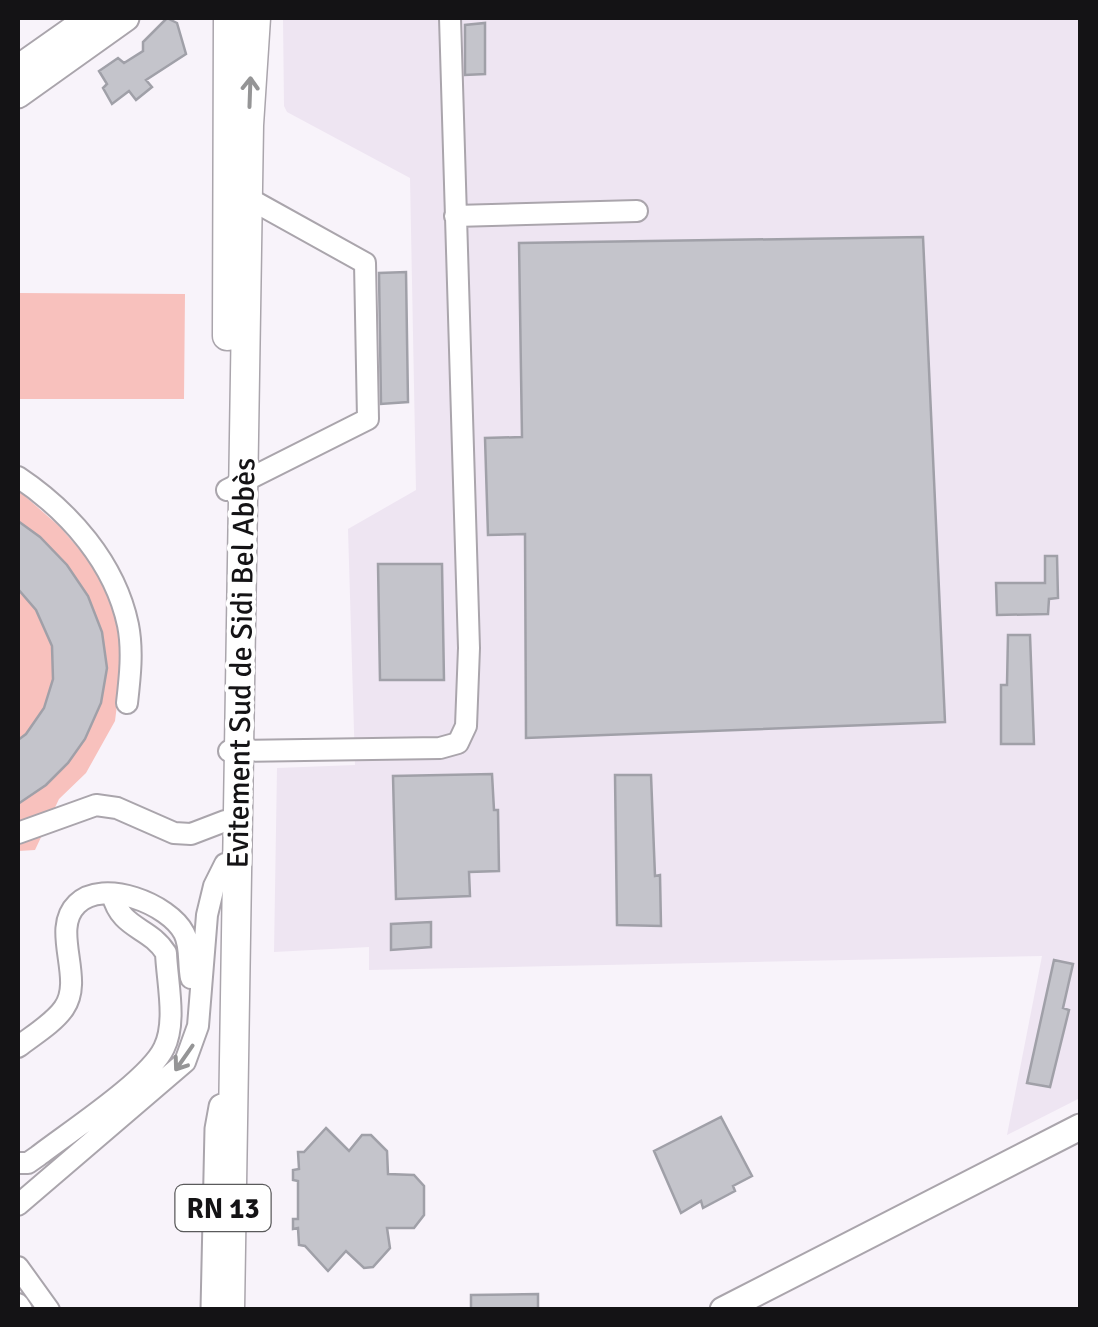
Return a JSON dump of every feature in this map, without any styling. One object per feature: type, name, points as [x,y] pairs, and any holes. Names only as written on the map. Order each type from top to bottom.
[{"type":"highway","name":"Evitement Sud de Sidi Bel Abbès","points":[[228,18],[238,193],[230,843],[230,1310]]},
{"type":"highway","name":"Evitement Sud de Sidi Bel Abbès","points":[[238,193],[256,18]]},
{"type":"highway","name":"RN 13","points":[[222,1310],[229,1105]]},
{"type":"main road","points":[[18,95],[86,24],[126,18]]},
{"type":"main road","points":[[18,68],[47,61]]},
{"type":"main road","points":[[214,1310],[218,1130],[229,1105]]},
{"type":"main road","points":[[229,1105],[240,1134],[238,1310]]},
{"type":"main road","points":[[723,1310],[1080,1127]]},
{"type":"street","points":[[233,751],[440,748],[458,743],[466,726],[469,648],[450,18]]},
{"type":"street","points":[[235,486],[368,418],[365,263],[238,193]]},
{"type":"street","points":[[454,216],[638,211]]},
{"type":"street","points":[[18,477],[72,524],[115,583],[128,626],[131,662],[127,703]]},
{"type":"street","points":[[18,833],[96,806],[118,808],[174,833],[230,843],[207,916],[198,1026],[185,1062],[18,1204]]},
{"type":"street","points":[[18,1163],[38,1156],[68,1133],[141,1074],[165,1047],[170,1026],[166,954],[160,944],[116,912],[112,894]]},
{"type":"street","points":[[18,1047],[63,1010],[70,997],[68,939],[73,908],[86,899],[123,894],[147,902],[177,924],[188,946],[192,985],[200,998]]},
{"type":"street","points":[[18,1267],[49,1310]]},
{"type":"shaded area","points":[[283,18],[1080,18],[1080,1098],[1007,1135],[1042,956],[369,970],[369,947],[274,952],[277,768],[355,765],[348,529],[416,490],[410,178],[287,112]]},
{"type":"shaded area","points":[[18,293],[185,294],[184,399],[18,399]]},
{"type":"shaded area","points":[[18,490],[60,527],[91,563],[111,598],[123,656],[115,721],[86,773],[59,799],[35,850],[18,851]]},
{"type":"building","points":[[167,18],[177,23],[186,54],[146,80],[152,87],[136,100],[129,91],[112,104],[99,71],[118,58],[124,63],[143,51],[143,42]]},
{"type":"building","points":[[485,23],[485,74],[465,75],[465,25]]},
{"type":"building","points":[[923,237],[945,722],[526,738],[525,534],[488,535],[485,438],[522,437],[519,243]]},
{"type":"building","points":[[406,272],[408,402],[381,404],[379,273]]},
{"type":"building","points":[[18,521],[67,565],[88,596],[102,632],[107,668],[101,703],[85,739],[46,785],[18,804],[18,740],[44,708],[53,679],[52,646],[36,610],[18,589]]},
{"type":"building","points":[[1045,556],[1057,556],[1058,598],[1049,599],[1048,614],[997,615],[996,583],[1045,583]]},
{"type":"building","points":[[378,564],[442,564],[444,680],[380,680]]},
{"type":"building","points":[[1008,635],[1030,635],[1034,744],[1001,744],[1001,685],[1007,685]]},
{"type":"building","points":[[492,774],[494,810],[498,810],[499,871],[469,872],[470,896],[396,899],[393,776]]},
{"type":"building","points":[[615,775],[651,775],[661,926],[617,925]]},
{"type":"building","points":[[431,922],[431,947],[391,950],[391,924]]},
{"type":"building","points":[[1054,960],[1073,964],[1063,1008],[1069,1010],[1050,1087],[1027,1083]]},
{"type":"building","points":[[721,1117],[752,1176],[733,1186],[735,1191],[703,1208],[701,1201],[681,1213],[654,1151]]},
{"type":"building","points":[[326,1128],[349,1151],[362,1135],[371,1135],[387,1151],[388,1174],[414,1175],[424,1186],[424,1215],[414,1228],[387,1228],[390,1248],[373,1267],[364,1268],[346,1251],[328,1271],[305,1246],[299,1245],[298,1228],[293,1229],[293,1219],[298,1219],[298,1181],[293,1180],[293,1170],[299,1169],[298,1152],[304,1152]]},
{"type":"building","points":[[538,1294],[538,1310],[471,1310],[471,1295]]}]
